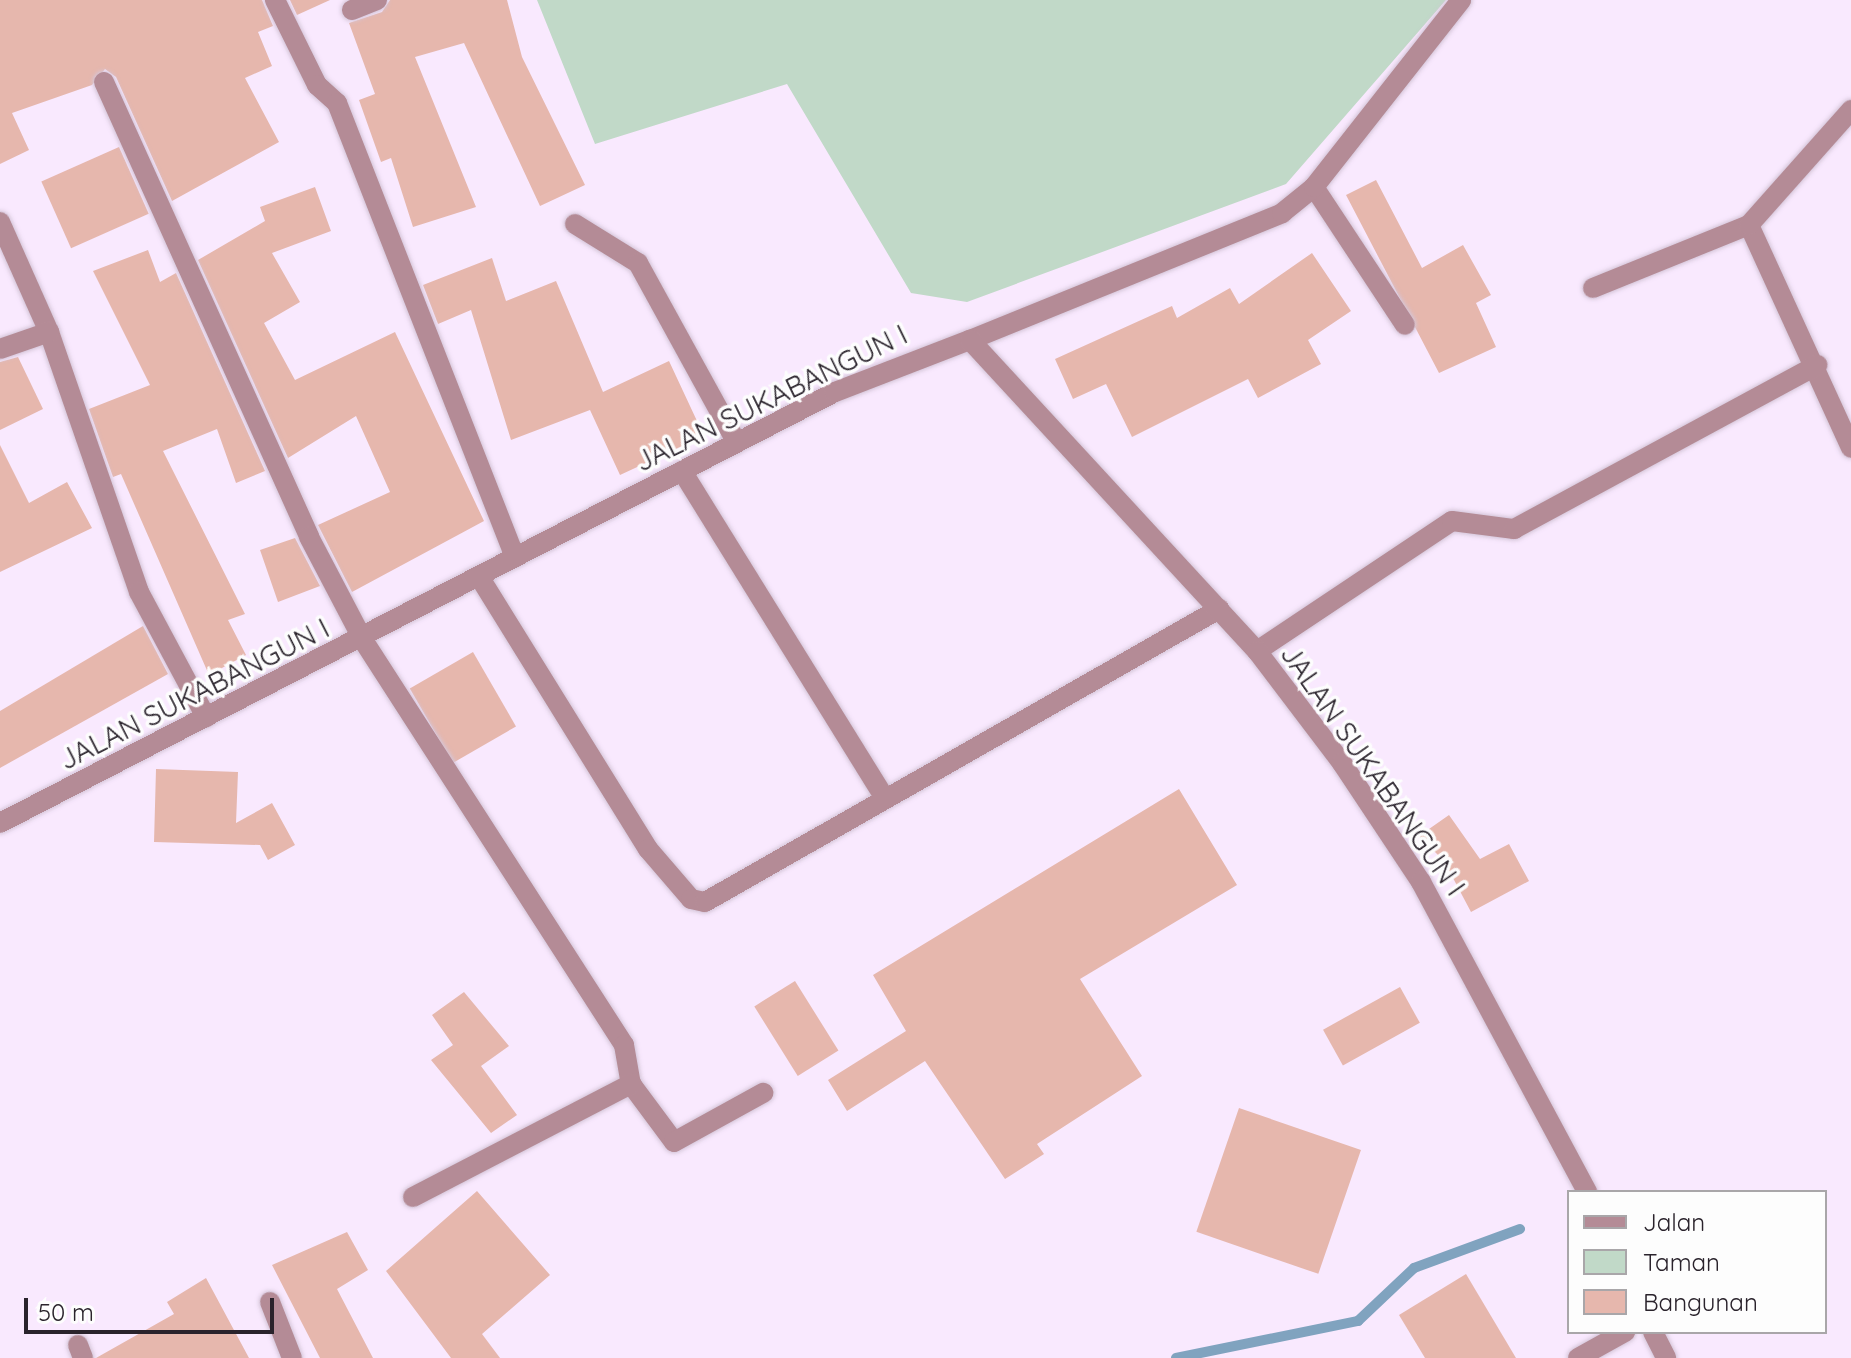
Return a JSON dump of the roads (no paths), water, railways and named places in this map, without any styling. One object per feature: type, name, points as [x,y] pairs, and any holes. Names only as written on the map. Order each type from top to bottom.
[{"type":"street","points":[[275,0],[317,85],[337,103],[515,557]]},
{"type":"street","points":[[352,10],[377,0]]},
{"type":"street","points":[[970,340],[1266,222],[1314,187],[1461,0]]},
{"type":"street","points":[[104,82],[309,537],[363,640],[624,1045],[631,1084],[674,1142],[763,1093]]},
{"type":"street","points":[[1593,288],[1749,225],[1851,110]]},
{"type":"street","points":[[1314,187],[1405,325]]},
{"type":"street","points":[[0,222],[49,332],[139,592],[206,717]]},
{"type":"street","points":[[575,224],[643,269],[737,443]]},
{"type":"street","points":[[1749,225],[1817,365],[1851,448]]},
{"type":"street","points":[[0,349],[49,332]]},
{"type":"street","name":"JALAN SUKABANGUN I","points":[[0,823],[363,640],[515,557],[875,373],[970,340],[1257,651],[1421,882],[1586,1190]]},
{"type":"street","points":[[1257,651],[1452,521],[1514,529],[1817,365]]},
{"type":"street","points":[[682,471],[885,798]]},
{"type":"street","points":[[480,578],[648,849],[691,899],[714,902],[885,798],[1219,609]]},
{"type":"street","points":[[413,1197],[631,1084]]},
{"type":"street","points":[[270,1302],[292,1358]]},
{"type":"street","points":[[1578,1358],[1621,1334]]},
{"type":"street","points":[[1654,1334],[1666,1358]]},
{"type":"waterway","points":[[1176,1358],[1358,1321],[1414,1268],[1520,1229]]}]
